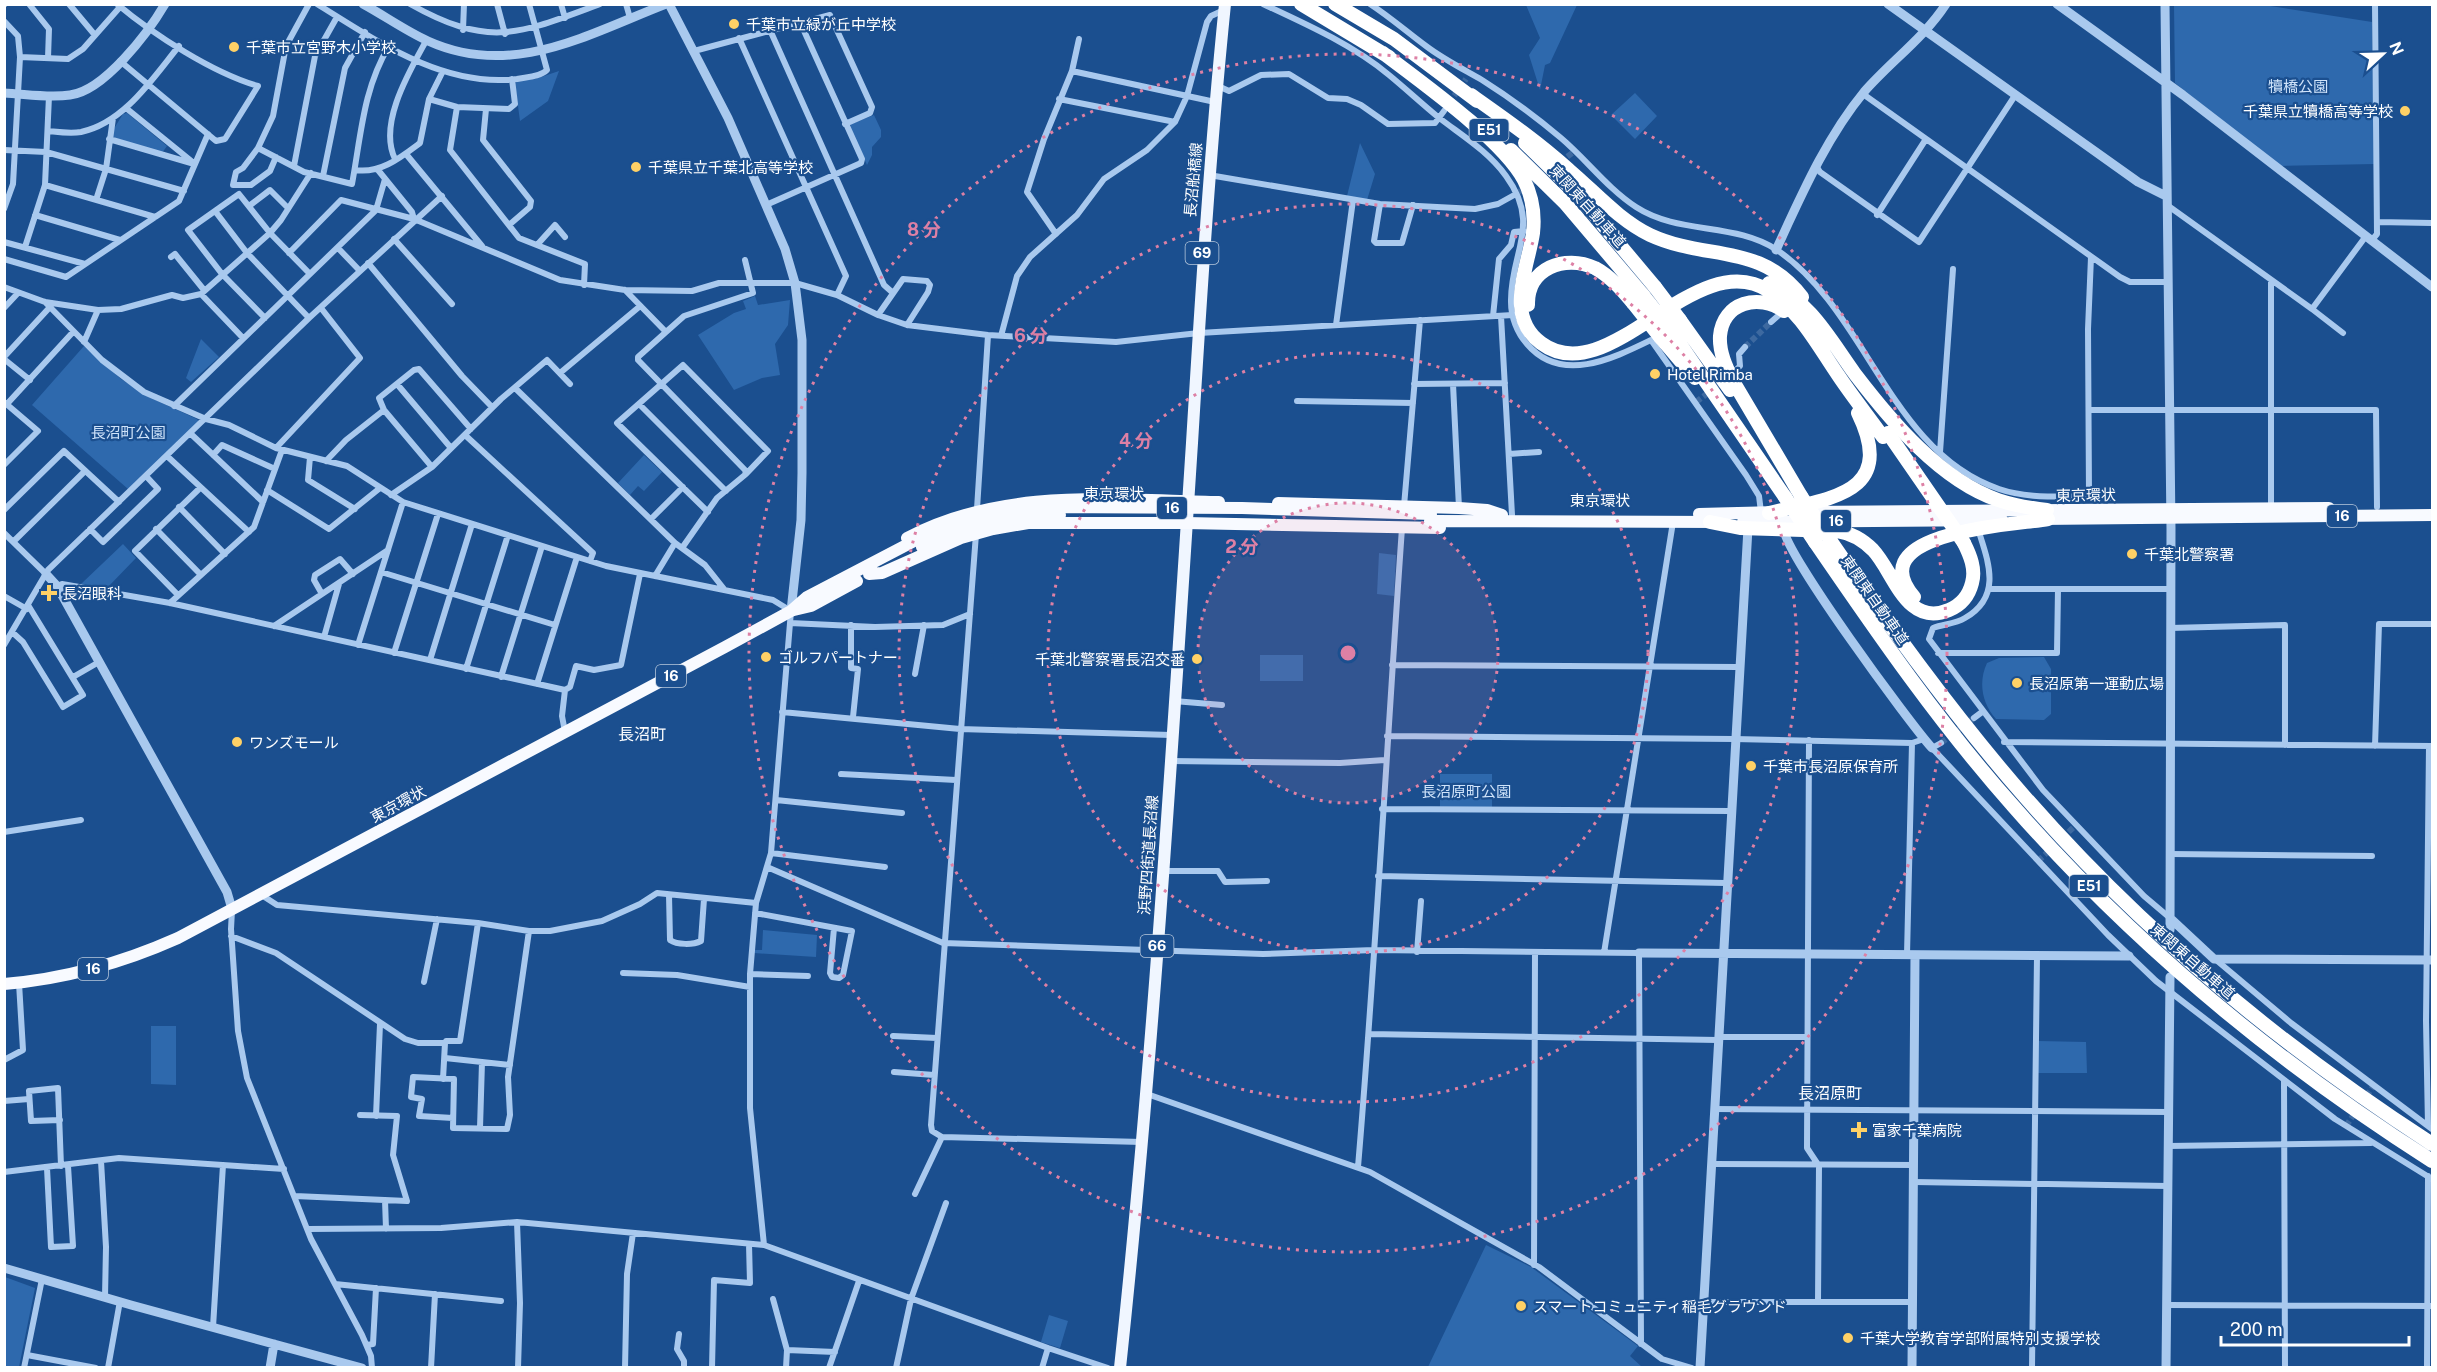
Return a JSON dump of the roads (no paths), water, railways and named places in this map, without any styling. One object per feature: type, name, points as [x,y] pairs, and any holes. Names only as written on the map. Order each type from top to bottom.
[{"type":"highway","name":"東関東自動車道","points":[[1301,4],[1383,53],[1466,112],[1565,202],[1644,295],[1801,496],[1919,667],[1973,736],[2079,856],[2149,925],[2251,1014],[2323,1070],[2433,1144]]},
{"type":"highway","name":"東関東自動車道","points":[[1335,4],[1394,39],[1471,95],[1577,194],[1644,295]]},
{"type":"highway","points":[[1383,53],[1487,138],[1523,178],[1534,216],[1520,302],[1527,326],[1541,343],[1563,351],[1592,350],[1630,334],[1696,291],[1720,283],[1733,282],[1756,285],[1767,290],[1784,303],[1812,336],[1844,383],[1886,435],[1961,544],[1973,570],[1972,586],[1959,604],[1937,613],[1920,609],[1910,603],[1897,588],[1878,555],[1851,534],[1837,531],[1748,528],[1710,522]]},
{"type":"highway","points":[[1471,95],[1531,137],[1636,228],[1660,240],[1686,248],[1746,257],[1783,276],[1824,327],[1856,374],[1898,424],[1952,474],[1996,499],[2048,515]]},
{"type":"highway","points":[[1670,328],[1644,295],[1618,286],[1596,269],[1572,262],[1560,263],[1542,272],[1530,291],[1529,312],[1538,330],[1553,340],[1572,345],[1605,339],[1620,332],[1694,285],[1718,277],[1742,276],[1765,281],[1789,293],[1824,327]]},
{"type":"highway","points":[[1801,496],[1726,366],[1720,333],[1723,323],[1734,309],[1742,304],[1761,301],[1779,307],[1812,336]]},
{"type":"highway","name":"東関東自動車道","points":[[1670,328],[1723,413],[1785,497],[1907,675],[1961,745],[2014,808],[2100,898],[2184,976],[2242,1025],[2314,1081],[2433,1161]]},
{"type":"highway","points":[[1856,374],[1886,435]]},
{"type":"highway","points":[[1765,513],[1835,498],[1846,493],[1863,479],[1871,458],[1870,444],[1867,431],[1844,383]]},
{"type":"highway","points":[[867,571],[874,557],[923,529],[977,509],[1031,501],[1187,501]]},
{"type":"highway","name":"16","points":[[1187,501],[1460,508],[1487,510],[1505,518]]},
{"type":"highway","name":"東京環状","points":[[2171,513],[2271,508],[2433,507]]},
{"type":"highway","name":"東京環状","points":[[1505,518],[1765,513],[2048,515]]},
{"type":"highway","name":"東京環状","points":[[4,984],[82,972],[137,956],[178,938],[565,732],[791,617],[807,597],[867,571],[920,543],[993,522],[1043,516],[1430,517],[1710,522],[2171,513],[2433,515]]},
{"type":"highway","points":[[1961,544],[1967,571],[1964,586],[1958,595],[1940,605],[1923,603],[1914,598],[1904,582],[1903,574],[1904,564],[1913,550],[1934,538],[2048,515]]},
{"type":"highway","points":[[1186,523],[1478,528],[1505,518]]},
{"type":"highway","name":"16","points":[[867,571],[882,573],[976,534],[1048,522],[1186,523]]},
{"type":"main road","name":"長沼船橋線","points":[[1186,523],[1209,175],[1224,7]]},
{"type":"main road","name":"浜野四街道長沼線","points":[[1120,1368],[1147,1094],[1186,523]]},
{"type":"street","points":[[29,4],[49,29],[48,58]]},
{"type":"street","points":[[69,4],[94,34]]},
{"type":"street","points":[[4,93],[48,96],[69,95],[88,90],[104,80],[165,4]]},
{"type":"street","points":[[276,157],[270,171],[251,185],[233,184],[236,172],[243,168],[258,148],[273,116],[286,46],[309,4]]},
{"type":"street","points":[[317,4],[416,60],[443,72],[477,79],[512,79],[546,72],[547,68],[529,4]]},
{"type":"street","points":[[363,4],[426,41],[468,54],[501,58],[542,50],[668,4],[728,118],[785,249],[795,284],[802,340],[802,473],[801,520],[771,853],[756,903],[750,974],[750,1108],[764,1245]]},
{"type":"street","points":[[410,4],[463,30],[505,34],[536,28],[595,5]]},
{"type":"street","points":[[463,30],[464,4]]},
{"type":"street","points":[[497,4],[505,34]]},
{"type":"street","points":[[561,4],[565,18]]},
{"type":"street","points":[[626,4],[630,18]]},
{"type":"street","points":[[1263,4],[1353,51],[1388,75],[1492,160],[1516,195],[1524,231],[1512,290],[1513,315],[1523,339],[1550,362],[1561,364],[1600,362],[1651,340],[1750,482],[1765,513]]},
{"type":"street","points":[[1370,4],[1468,76],[1519,106],[1561,138],[1615,191],[1637,208],[1671,223],[1739,235],[1776,250],[1812,280],[1836,310],[1899,405],[1940,452],[1974,477],[2000,490],[2025,495],[2110,498]]},
{"type":"street","points":[[1888,4],[2166,200],[2343,333]]},
{"type":"street","points":[[1776,250],[1816,166],[1863,94],[1927,30],[1946,4]]},
{"type":"street","points":[[2057,4],[2168,84],[2433,287]]},
{"type":"street","points":[[2165,4],[2168,84],[2166,200],[2171,513],[2170,930]]},
{"type":"street","points":[[2312,309],[2369,238],[2377,234],[2375,4]]},
{"type":"street","points":[[20,57],[68,59],[83,50],[118,6],[148,28],[231,78],[258,86],[225,139],[216,141],[120,61]]},
{"type":"street","points":[[1001,336],[1017,276],[1030,257],[1077,215],[1104,179],[1147,150],[1175,122],[1187,96],[1207,22],[1211,16],[1224,7]]},
{"type":"street","points":[[694,51],[827,14],[832,17],[872,107],[870,113],[845,124]]},
{"type":"street","points":[[294,166],[315,56],[337,16]]},
{"type":"street","points":[[4,21],[18,36],[20,57],[13,184],[4,209]]},
{"type":"street","points":[[766,205],[861,163],[862,159],[800,22]]},
{"type":"street","points":[[770,30],[884,285],[893,293]]},
{"type":"street","points":[[323,176],[345,68],[365,32]]},
{"type":"street","points":[[739,38],[846,276],[837,295]]},
{"type":"street","points":[[1056,234],[1027,192],[1059,99],[1072,71],[1079,39]]},
{"type":"street","points":[[395,159],[389,142],[397,103],[426,41]]},
{"type":"street","points":[[48,131],[80,132],[113,118],[126,108],[148,84],[179,46]]},
{"type":"street","points":[[258,148],[311,173],[352,184],[367,94],[375,70],[389,46]]},
{"type":"street","points":[[1072,71],[1215,102]]},
{"type":"street","points":[[355,170],[368,172],[378,170],[420,143],[429,99],[443,72]]},
{"type":"street","points":[[1216,85],[1229,91],[1261,75],[1289,74],[1328,98],[1347,99],[1361,105],[1388,124],[1435,123],[1444,111]]},
{"type":"street","points":[[429,99],[457,107],[513,108],[515,104],[512,79]]},
{"type":"street","points":[[1863,94],[2130,282],[2167,282]]},
{"type":"street","points":[[1816,166],[1820,172],[1877,215],[1919,242],[2016,94]]},
{"type":"street","points":[[25,247],[45,185],[48,96]]},
{"type":"street","points":[[1059,99],[1175,122]]},
{"type":"street","points":[[457,107],[450,150],[519,237],[585,264],[584,285]]},
{"type":"street","points":[[126,108],[195,164]]},
{"type":"street","points":[[486,109],[483,140],[531,201],[530,207],[509,225]]},
{"type":"street","points":[[96,200],[106,169],[113,118]]},
{"type":"street","points":[[4,259],[66,277],[179,201],[208,134]]},
{"type":"street","points":[[109,139],[195,164]]},
{"type":"street","points":[[1877,215],[1926,139]]},
{"type":"street","points":[[4,150],[46,152],[184,191]]},
{"type":"street","points":[[406,154],[483,247]]},
{"type":"street","points":[[378,170],[412,212],[414,219]]},
{"type":"street","points":[[4,287],[47,304],[98,310],[134,306],[172,296],[183,298],[202,292],[270,233],[311,173]]},
{"type":"street","points":[[1209,175],[1380,204],[1475,209],[1498,204],[1516,195]]},
{"type":"street","points":[[174,406],[376,210],[385,179]]},
{"type":"street","points":[[45,185],[155,217]]},
{"type":"street","points":[[249,206],[270,190],[288,208]]},
{"type":"street","points":[[265,318],[222,274],[188,230],[239,194],[270,233],[310,274]]},
{"type":"street","points":[[4,645],[46,574],[309,318],[414,219],[442,196]]},
{"type":"street","points":[[289,253],[341,200],[414,219],[560,280],[625,290],[692,291],[719,283],[795,284],[837,295],[878,315],[906,325],[988,335],[1116,342],[1199,333],[1513,315]]},
{"type":"street","points":[[1336,325],[1353,200]]},
{"type":"street","points":[[1380,204],[1374,241],[1376,243],[1402,243],[1413,205]]},
{"type":"street","points":[[215,211],[247,253],[309,318]]},
{"type":"street","points":[[35,215],[120,240]]},
{"type":"street","points":[[2377,222],[2433,223]]},
{"type":"street","points":[[537,245],[555,225],[565,237]]},
{"type":"street","points":[[1493,316],[1499,259],[1511,245],[1514,232],[1524,231]]},
{"type":"street","points":[[394,239],[452,304]]},
{"type":"street","points":[[5,242],[85,264]]},
{"type":"street","points":[[338,248],[360,271]]},
{"type":"street","points":[[171,257],[175,254],[202,292],[243,338]]},
{"type":"street","points":[[2089,496],[2091,256]]},
{"type":"street","points":[[745,260],[753,293],[684,316],[638,357],[661,384],[741,465],[746,474]]},
{"type":"street","points":[[368,263],[462,376],[492,407]]},
{"type":"street","points":[[1940,452],[1953,269]]},
{"type":"street","points":[[878,315],[901,280],[906,278],[927,281],[930,285],[906,325]]},
{"type":"street","points":[[2271,279],[2271,508]]},
{"type":"street","points":[[1805,287],[1812,280]]},
{"type":"street","points":[[625,290],[639,307],[666,332]]},
{"type":"street","points":[[4,308],[18,293]]},
{"type":"street","points":[[47,304],[73,332],[126,380],[174,406],[206,419],[229,425],[279,449],[347,466],[403,502],[438,514],[640,574],[773,600],[791,617],[852,625],[943,625],[970,614]]},
{"type":"street","points":[[30,380],[4,358],[47,304]]},
{"type":"street","points":[[560,372],[639,307]]},
{"type":"street","points":[[170,603],[249,532],[275,469],[279,449],[360,358],[321,308]]},
{"type":"street","points":[[84,342],[98,310]]},
{"type":"street","points":[[1771,322],[1779,315]]},
{"type":"street","points":[[1501,316],[1509,454],[1505,518]]},
{"type":"street","points":[[1404,506],[1420,320]]},
{"type":"street","points":[[4,465],[38,431],[6,403],[73,332]]},
{"type":"street","points":[[977,509],[988,335]]},
{"type":"street","points":[[1733,373],[1740,366],[1739,354],[1745,347]]},
{"type":"street","points":[[391,495],[432,467],[492,407],[547,360],[570,384]]},
{"type":"street","points":[[682,548],[726,491],[768,451],[686,367],[679,367],[616,423],[708,512]]},
{"type":"street","points":[[432,467],[384,410],[379,398],[414,370],[419,369],[471,429]]},
{"type":"street","points":[[1414,384],[1505,383]]},
{"type":"street","points":[[397,384],[451,448]]},
{"type":"street","points":[[1453,384],[1460,508]]},
{"type":"street","points":[[515,388],[675,543],[705,565],[725,590]]},
{"type":"street","points":[[1297,401],[1413,402]]},
{"type":"street","points":[[639,404],[726,491]]},
{"type":"street","points":[[326,461],[346,440],[384,410]]},
{"type":"street","points":[[2089,410],[2376,410],[2377,507]]},
{"type":"street","points":[[190,434],[263,502]]},
{"type":"street","points":[[465,435],[593,553],[590,561]]},
{"type":"street","points":[[213,455],[222,445],[275,469]]},
{"type":"street","points":[[4,510],[64,451],[119,502]]},
{"type":"street","points":[[1509,454],[1539,452]]},
{"type":"street","points":[[167,456],[249,532]]},
{"type":"street","points":[[310,458],[308,480],[355,509]]},
{"type":"street","points":[[14,541],[85,471]]},
{"type":"street","points":[[90,529],[103,542],[158,489],[146,476]]},
{"type":"street","points":[[651,519],[683,487]]},
{"type":"street","points":[[178,596],[135,551],[200,488]]},
{"type":"street","points":[[267,490],[326,529],[334,527],[380,488]]},
{"type":"street","points":[[358,645],[403,502]]},
{"type":"street","points":[[179,507],[225,554]]},
{"type":"street","points":[[394,653],[438,514]]},
{"type":"street","points":[[1604,953],[1652,667],[1673,522]]},
{"type":"street","points":[[430,660],[472,524]]},
{"type":"street","points":[[1358,1167],[1370,1034],[1385,760],[1402,528]]},
{"type":"street","points":[[1700,1368],[1738,667],[1748,528]]},
{"type":"street","points":[[156,529],[201,575]]},
{"type":"street","points":[[1784,529],[1787,542],[1818,590],[1924,739],[1936,745],[2129,956],[2170,992],[2284,1081],[2372,1143],[2430,1177],[2430,1306],[2427,1368]]},
{"type":"street","points":[[1978,529],[1990,569],[1989,589],[1967,617],[1933,628],[1929,633],[1929,639],[2004,742],[2075,826],[2144,896],[2214,959],[2291,1023],[2430,1127]]},
{"type":"street","points":[[4,533],[57,586],[226,892],[232,909],[231,936],[238,1031],[245,1070],[308,1229],[367,1345],[372,1368]]},
{"type":"street","points":[[976,534],[943,943],[932,1131],[942,1137],[1143,1142]]},
{"type":"street","points":[[466,669],[508,535]]},
{"type":"street","points":[[656,576],[675,543]]},
{"type":"street","points":[[501,677],[542,546]]},
{"type":"street","points":[[273,626],[388,550]]},
{"type":"street","points":[[537,684],[577,557]]},
{"type":"street","points":[[322,594],[314,580],[315,575],[340,559],[353,574]]},
{"type":"street","points":[[381,572],[555,626]]},
{"type":"street","points":[[57,586],[84,587],[170,603],[565,690],[570,687],[576,666],[594,670],[621,665],[640,574]]},
{"type":"street","points":[[324,637],[339,583]]},
{"type":"street","points":[[1989,589],[2171,589]]},
{"type":"street","points":[[1938,653],[2057,653],[2058,589]]},
{"type":"street","points":[[4,596],[27,607],[83,695],[63,707],[23,642],[12,632]]},
{"type":"street","points":[[2375,746],[2379,624],[2433,624]]},
{"type":"street","points":[[852,625],[851,668],[858,669],[853,717]]},
{"type":"street","points":[[915,674],[924,625]]},
{"type":"street","points":[[2170,628],[2285,625],[2285,745]]},
{"type":"street","points":[[73,677],[99,662]]},
{"type":"street","points":[[1392,665],[1738,667]]},
{"type":"street","points":[[565,690],[562,716],[565,732]]},
{"type":"street","points":[[1174,701],[1222,705]]},
{"type":"street","points":[[782,712],[960,729],[1171,735]]},
{"type":"street","points":[[1974,718],[1982,712]]},
{"type":"street","points":[[1387,736],[1912,743],[1924,739]]},
{"type":"street","points":[[1809,740],[1807,1148],[1819,1166],[1818,1302]]},
{"type":"street","points":[[2004,742],[2431,746],[2430,1127]]},
{"type":"street","points":[[1912,743],[1911,956],[1915,1111],[1912,1368]]},
{"type":"street","points":[[1169,762],[1340,763],[1385,760]]},
{"type":"street","points":[[841,774],[956,780]]},
{"type":"street","points":[[776,800],[902,813]]},
{"type":"street","points":[[1382,809],[1730,811]]},
{"type":"street","points":[[4,832],[81,820]]},
{"type":"street","points":[[771,853],[885,867]]},
{"type":"street","points":[[2170,854],[2372,856]]},
{"type":"street","points":[[767,867],[943,943],[1263,954],[1374,950],[2129,956]]},
{"type":"street","points":[[1162,871],[1218,871],[1225,882],[1268,881]]},
{"type":"street","points":[[1378,876],[1726,882]]},
{"type":"street","points":[[260,894],[277,905],[478,923],[529,931],[550,931],[602,921],[657,894],[756,903]]},
{"type":"street","points":[[669,895],[670,940],[674,943],[695,944],[701,941],[704,899]]},
{"type":"street","points":[[1417,952],[1421,901]]},
{"type":"street","points":[[755,913],[852,931],[843,975],[839,978],[832,977],[830,974],[834,928]]},
{"type":"street","points":[[424,982],[437,919]]},
{"type":"street","points":[[231,936],[276,953],[380,1024],[410,1041],[445,1043],[446,1041],[460,1041],[478,923]]},
{"type":"street","points":[[453,1118],[419,1116],[422,1099],[411,1097],[413,1077],[454,1079],[453,1128],[507,1129],[510,1115],[510,1065],[529,931]]},
{"type":"street","points":[[1534,1265],[1535,952]]},
{"type":"street","points":[[1639,953],[1641,1344]]},
{"type":"street","points":[[2032,1368],[2037,956]]},
{"type":"street","points":[[2214,959],[2430,960]]},
{"type":"street","points":[[623,973],[677,975],[750,987]]},
{"type":"street","points":[[750,974],[808,976]]},
{"type":"street","points":[[2166,1368],[2170,977]]},
{"type":"street","points":[[4,1060],[23,1050],[19,983]]},
{"type":"street","points":[[376,1116],[380,1024]]},
{"type":"street","points":[[1370,1034],[1719,1039],[1807,1037]]},
{"type":"street","points":[[893,1036],[937,1038]]},
{"type":"street","points":[[443,1079],[445,1043]]},
{"type":"street","points":[[445,1058],[510,1065]]},
{"type":"street","points":[[480,1128],[482,1062]]},
{"type":"street","points":[[894,1072],[934,1075]]},
{"type":"street","points":[[2284,1081],[2284,1368]]},
{"type":"street","points":[[47,1168],[51,1247],[73,1246],[58,1088],[29,1091],[32,1121],[60,1120]]},
{"type":"street","points":[[1147,1094],[1358,1167],[1534,1265],[1662,1359],[1692,1368]]},
{"type":"street","points":[[4,1101],[29,1099]]},
{"type":"street","points":[[1714,1109],[2169,1112]]},
{"type":"street","points":[[295,1196],[407,1201],[393,1155],[397,1116],[360,1115]]},
{"type":"street","points":[[915,1194],[942,1137]]},
{"type":"street","points":[[2168,1146],[2372,1143]]},
{"type":"street","points":[[4,1172],[130,1159],[284,1169]]},
{"type":"street","points":[[101,1161],[106,1247],[105,1297]]},
{"type":"street","points":[[1712,1164],[1914,1165]]},
{"type":"street","points":[[213,1327],[223,1165]]},
{"type":"street","points":[[1914,1182],[2035,1186],[2168,1185]]},
{"type":"street","points":[[386,1200],[386,1229]]},
{"type":"street","points":[[896,1368],[911,1299],[946,1203]]},
{"type":"street","points":[[308,1229],[386,1229],[517,1222],[764,1245],[859,1281],[1108,1368]]},
{"type":"street","points":[[517,1222],[520,1303],[518,1368]]},
{"type":"street","points":[[625,1368],[627,1274],[633,1233]]},
{"type":"street","points":[[712,1368],[714,1280],[750,1283],[749,1244]]},
{"type":"street","points":[[4,1268],[362,1368]]},
{"type":"street","points":[[24,1368],[42,1279]]},
{"type":"street","points":[[829,1368],[859,1281]]},
{"type":"street","points":[[335,1284],[501,1301]]},
{"type":"street","points":[[367,1345],[373,1344],[376,1288]]},
{"type":"street","points":[[431,1368],[435,1294]]},
{"type":"street","points":[[773,1299],[787,1350],[786,1368]]},
{"type":"street","points":[[108,1368],[120,1301]]},
{"type":"street","points":[[1705,1302],[1912,1302]]},
{"type":"street","points":[[2167,1305],[2430,1306]]},
{"type":"street","points":[[679,1334],[677,1350],[684,1361],[684,1368]]},
{"type":"street","points":[[270,1368],[274,1344]]},
{"type":"street","points":[[1042,1368],[1048,1348]]},
{"type":"street","points":[[787,1350],[834,1352]]},
{"type":"street","points":[[27,1355],[96,1368]]},
{"type":"tunnel","points":[[1449,103],[1466,79]]},
{"type":"tunnel","points":[[1560,162],[1575,151]]},
{"type":"tunnel","points":[[1516,194],[1552,168]]},
{"type":"tunnel","points":[[1745,347],[1771,322]]},
{"type":"tunnel","points":[[1696,402],[1724,381]]},
{"type":"tunnel","points":[[1941,743],[1974,718]]},
{"type":"tunnel","points":[[2062,838],[2075,826]]},
{"type":"tunnel","points":[[2038,861],[2051,849]]},
{"type":"tunnel","points":[[2346,1126],[2374,1085]]},
{"type":"place","name":"千葉市立緑が丘中学校","points":[[734,24]]},
{"type":"place","name":"千葉市立宮野木小学校","points":[[234,47]]},
{"type":"place","name":"千葉県立犢橋高等学校","points":[[2405,111]]},
{"type":"place","name":"千葉県立千葉北高等学校","points":[[636,167]]},
{"type":"place","name":"Hotel Rimba","points":[[1655,374]]},
{"type":"place","name":"千葉北警察署","points":[[2132,554]]},
{"type":"place","name":"長沼眼科","points":[[49,593]]},
{"type":"place","name":"ゴルフパートナー","points":[[766,657]]},
{"type":"place","name":"千葉北警察署長沼交番","points":[[1197,659]]},
{"type":"place","name":"長沼原第一運動広場","points":[[2017,683]]},
{"type":"place","name":"ワンズモール","points":[[237,742]]},
{"type":"place","name":"千葉市長沼原保育所","points":[[1751,766]]},
{"type":"place","name":"富家千葉病院","points":[[1859,1130]]},
{"type":"place","name":"スマートコミュニティ稲毛グラウンド","points":[[1521,1306]]},
{"type":"place","name":"千葉大学教育学部附属特別支援学校","points":[[1848,1338]]},
{"type":"district","name":"長沼町","points":[[642,734]]},
{"type":"district","name":"長沼原町","points":[[1830,1093]]},
{"type":"park label","name":"犢橋公園","points":[[2298,86]]},
{"type":"park label","name":"長沼町公園","points":[[128,432]]},
{"type":"park label","name":"長沼原町公園","points":[[1466,791]]}]
